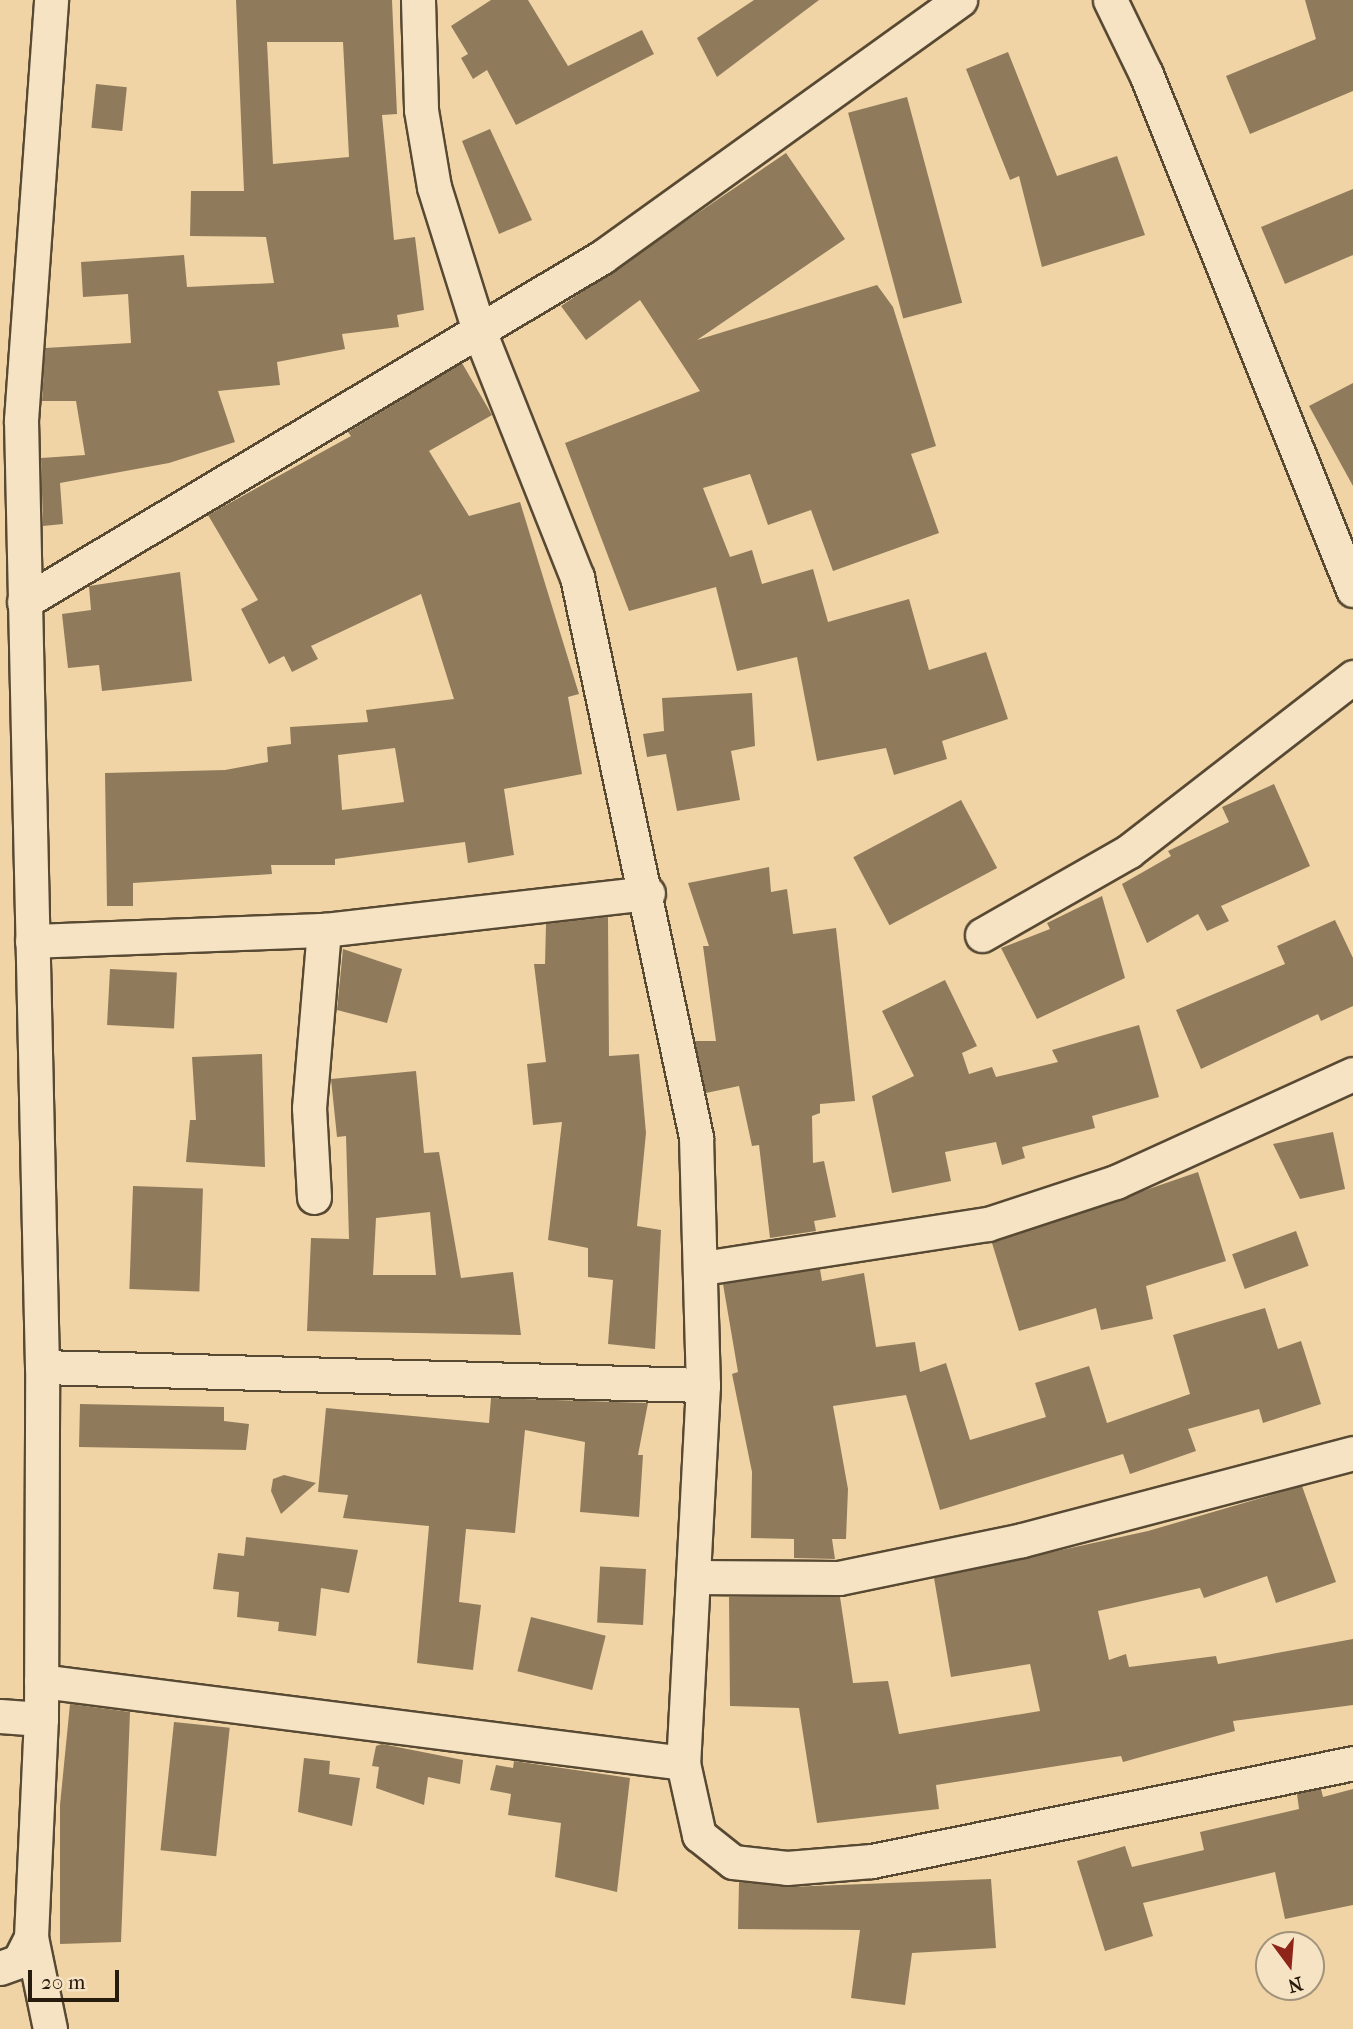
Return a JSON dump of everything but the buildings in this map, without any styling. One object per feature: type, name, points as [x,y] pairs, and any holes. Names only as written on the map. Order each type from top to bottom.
[{"type":"street","points":[[50,2029],[31,1937],[41,1681],[42,1367],[21,420],[51,0]]},
{"type":"street","points":[[418,0],[421,110],[434,187],[480,331],[577,577],[648,894],[696,1137],[704,1268],[703,1385],[683,1763],[699,1835],[733,1862],[788,1868],[872,1860],[1116,1816],[1353,1763]]},
{"type":"street","points":[[24,603],[602,257],[960,0]]},
{"type":"street","points":[[1110,0],[1146,74],[1353,590]]},
{"type":"street","points":[[982,935],[1129,850],[1353,677]]},
{"type":"street","points":[[32,942],[324,930],[648,894]]},
{"type":"street","points":[[314,1197],[309,1108],[324,930]]},
{"type":"street","points":[[704,1268],[988,1224],[1116,1182],[1353,1074]]},
{"type":"street","points":[[42,1367],[703,1385]]},
{"type":"street","points":[[693,1577],[839,1578],[1022,1540],[1353,1453]]},
{"type":"street","points":[[41,1681],[683,1763]]},
{"type":"street","points":[[0,1716],[40,1719]]},
{"type":"street","points":[[0,1968],[19,1961],[31,1937]]}]
